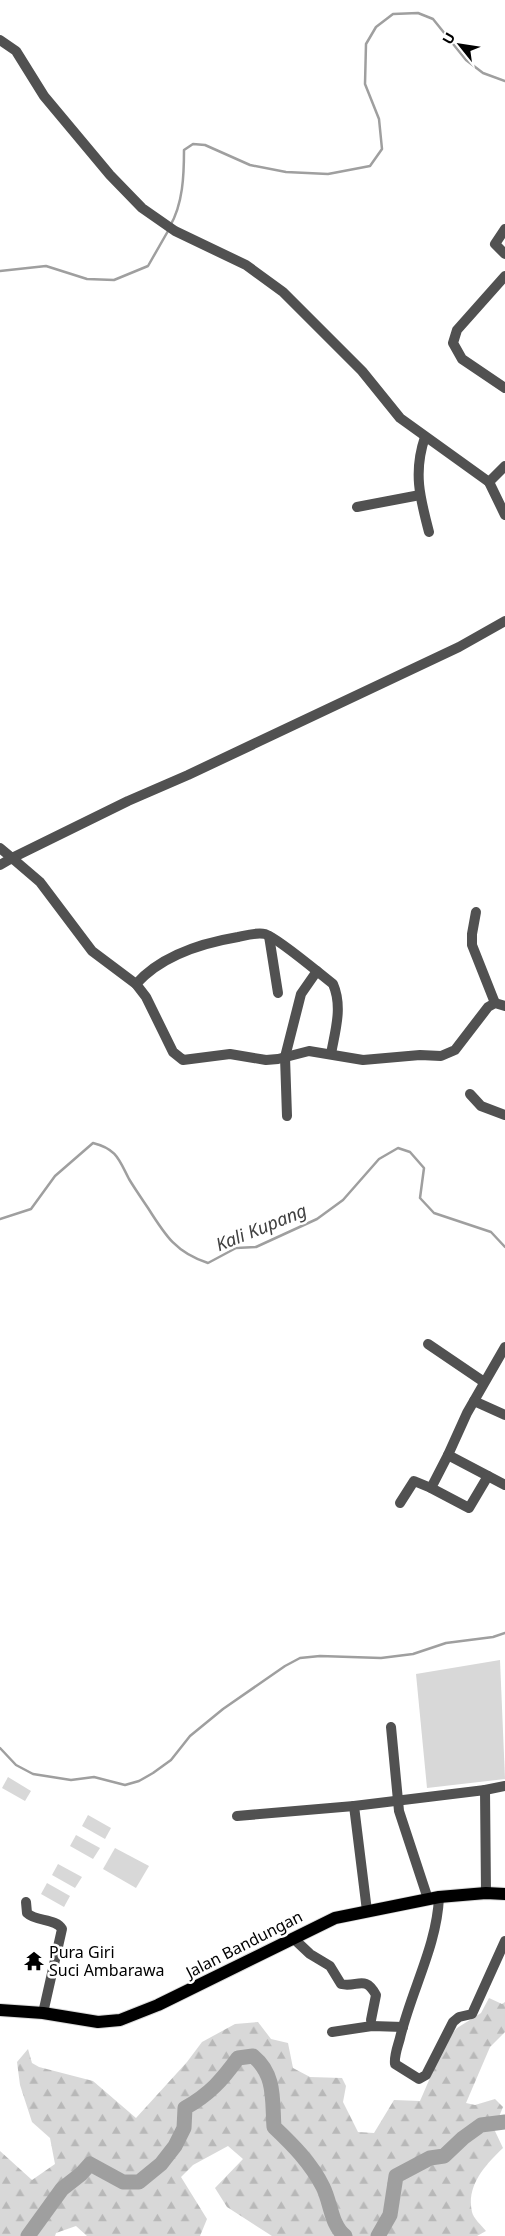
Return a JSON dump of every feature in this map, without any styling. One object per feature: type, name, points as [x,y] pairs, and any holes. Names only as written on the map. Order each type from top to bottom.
[{"type":"main road","name":"Jalan Bandungan","points":[[0,2010],[43,2013],[98,2022],[120,2020],[139,2014],[335,1918],[433,1898],[486,1893],[505,1894]]},
{"type":"street","points":[[0,40],[16,52],[44,96],[110,175],[142,208],[175,231],[246,265],[283,292],[362,371],[400,418],[489,482],[505,515]]},
{"type":"street","points":[[505,229],[495,244],[505,254]]},
{"type":"street","points":[[505,276],[457,330],[453,343],[462,359],[505,388]]},
{"type":"street","points":[[425,437],[420,455],[418,481],[429,532]]},
{"type":"street","points":[[489,482],[505,466]]},
{"type":"street","points":[[357,507],[420,495]]},
{"type":"street","points":[[0,864],[128,801],[188,775],[459,647],[505,621]]},
{"type":"street","points":[[0,848],[40,882],[92,951],[136,984],[146,997],[173,1052],[183,1060],[230,1054],[266,1060],[285,1058],[309,1050],[363,1060],[420,1055],[441,1056],[455,1050],[488,1006],[500,1004],[472,946],[476,912]]},
{"type":"street","points":[[136,984],[146,972],[191,950],[225,939],[251,934],[269,936],[333,984],[338,995],[339,1009],[331,1054]]},
{"type":"street","points":[[269,936],[278,993]]},
{"type":"street","points":[[287,1116],[285,1058],[301,994],[317,972]]},
{"type":"street","points":[[470,1094],[482,1106],[505,1115]]},
{"type":"street","points":[[428,1344],[484,1382]]},
{"type":"street","points":[[431,1488],[474,1401],[505,1347]]},
{"type":"street","points":[[474,1401],[505,1415]]},
{"type":"street","points":[[448,1455],[505,1485]]},
{"type":"street","points":[[400,1503],[414,1481],[470,1508],[488,1476]]},
{"type":"street","points":[[391,1727],[397,1801],[407,1840],[433,1898],[438,1914],[403,2027],[395,2064],[399,2068],[420,2079],[426,2075],[453,2022],[459,2017],[472,2014],[505,1941]]},
{"type":"street","points":[[237,1816],[354,1806],[505,1786]]},
{"type":"street","points":[[485,1790],[486,1893]]},
{"type":"street","points":[[354,1806],[367,1911]]},
{"type":"street","points":[[26,1902],[27,1913],[32,1918],[58,1924],[62,1930],[43,2013]]},
{"type":"street","points":[[294,1938],[304,1949],[330,1966],[341,1984],[360,1982],[370,1985],[376,1995],[371,2020]]},
{"type":"street","points":[[332,2032],[372,2026],[403,2027]]},
{"type":"green space","points":[[500,1660],[505,1779],[427,1788],[416,1674]]},
{"type":"green space","points":[[8,1777],[31,1791],[25,1801],[2,1788]]},
{"type":"green space","points":[[88,1815],[111,1828],[105,1839],[82,1826]]},
{"type":"green space","points":[[76,1835],[100,1848],[93,1859],[70,1846]]},
{"type":"green space","points":[[115,1848],[149,1866],[136,1888],[103,1869]]},
{"type":"green space","points":[[58,1864],[82,1877],[75,1888],[52,1875]]},
{"type":"green space","points":[[47,1883],[70,1896],[64,1907],[41,1894]]},
{"type":"green space","points":[[489,1998],[502,2004],[505,2002],[505,2032],[490,2047],[466,2103],[475,2105],[495,2099],[503,2107],[494,2129],[503,2148],[484,2169],[474,2185],[471,2202],[473,2214],[486,2231],[477,2236],[272,2236],[227,2207],[215,2188],[243,2159],[228,2146],[193,2165],[181,2177],[207,2219],[200,2236],[87,2236],[76,2226],[56,2233],[55,2236],[0,2236],[0,2151],[32,2180],[55,2164],[50,2138],[32,2122],[20,2085],[17,2062],[28,2049],[32,2063],[39,2067],[93,2081],[136,2118],[187,2062],[202,2042],[235,2024],[258,2022],[271,2039],[288,2043],[293,2068],[310,2077],[342,2078],[346,2086],[343,2102],[358,2132],[374,2133],[394,2100],[420,2101],[446,2041],[457,2028],[481,2013]]},
{"type":"waterway","points":[[170,226],[180,199],[184,150],[193,144],[205,145],[250,165],[286,172],[328,174],[370,166],[382,149],[379,119],[365,84],[366,44],[376,27],[393,14],[418,13],[433,19],[466,60],[483,73],[505,81]]},
{"type":"waterway","points":[[0,271],[46,266],[87,279],[114,280],[148,266],[168,231]]},
{"type":"waterway","name":"Kali Kupang","points":[[0,1219],[31,1209],[55,1176],[93,1143],[107,1148],[116,1156],[160,1227],[172,1242],[188,1254],[208,1263],[236,1248],[256,1247],[317,1219],[343,1200],[379,1159],[398,1148],[410,1152],[424,1168],[420,1198],[434,1213],[491,1232],[505,1247]]},
{"type":"waterway","points":[[0,1748],[16,1765],[33,1774],[71,1780],[94,1777],[125,1785],[139,1781],[171,1760],[190,1736],[223,1709],[285,1666],[300,1658],[320,1656],[381,1658],[413,1654],[446,1643],[493,1637],[505,1633]]},
{"type":"waterway","points":[[28,2236],[62,2189],[90,2164],[123,2182],[139,2182],[161,2164],[175,2146],[184,2128],[185,2108],[215,2086],[238,2058],[253,2056],[266,2071],[269,2080],[273,2098],[274,2127],[313,2170],[326,2193],[337,2226],[345,2236]]},
{"type":"waterway","points":[[378,2236],[390,2215],[396,2176],[430,2158],[444,2156],[463,2138],[481,2125],[505,2122]]},
{"type":"place","name":"Pura Giri Suci Ambarawa","points":[[34,1961]]}]
